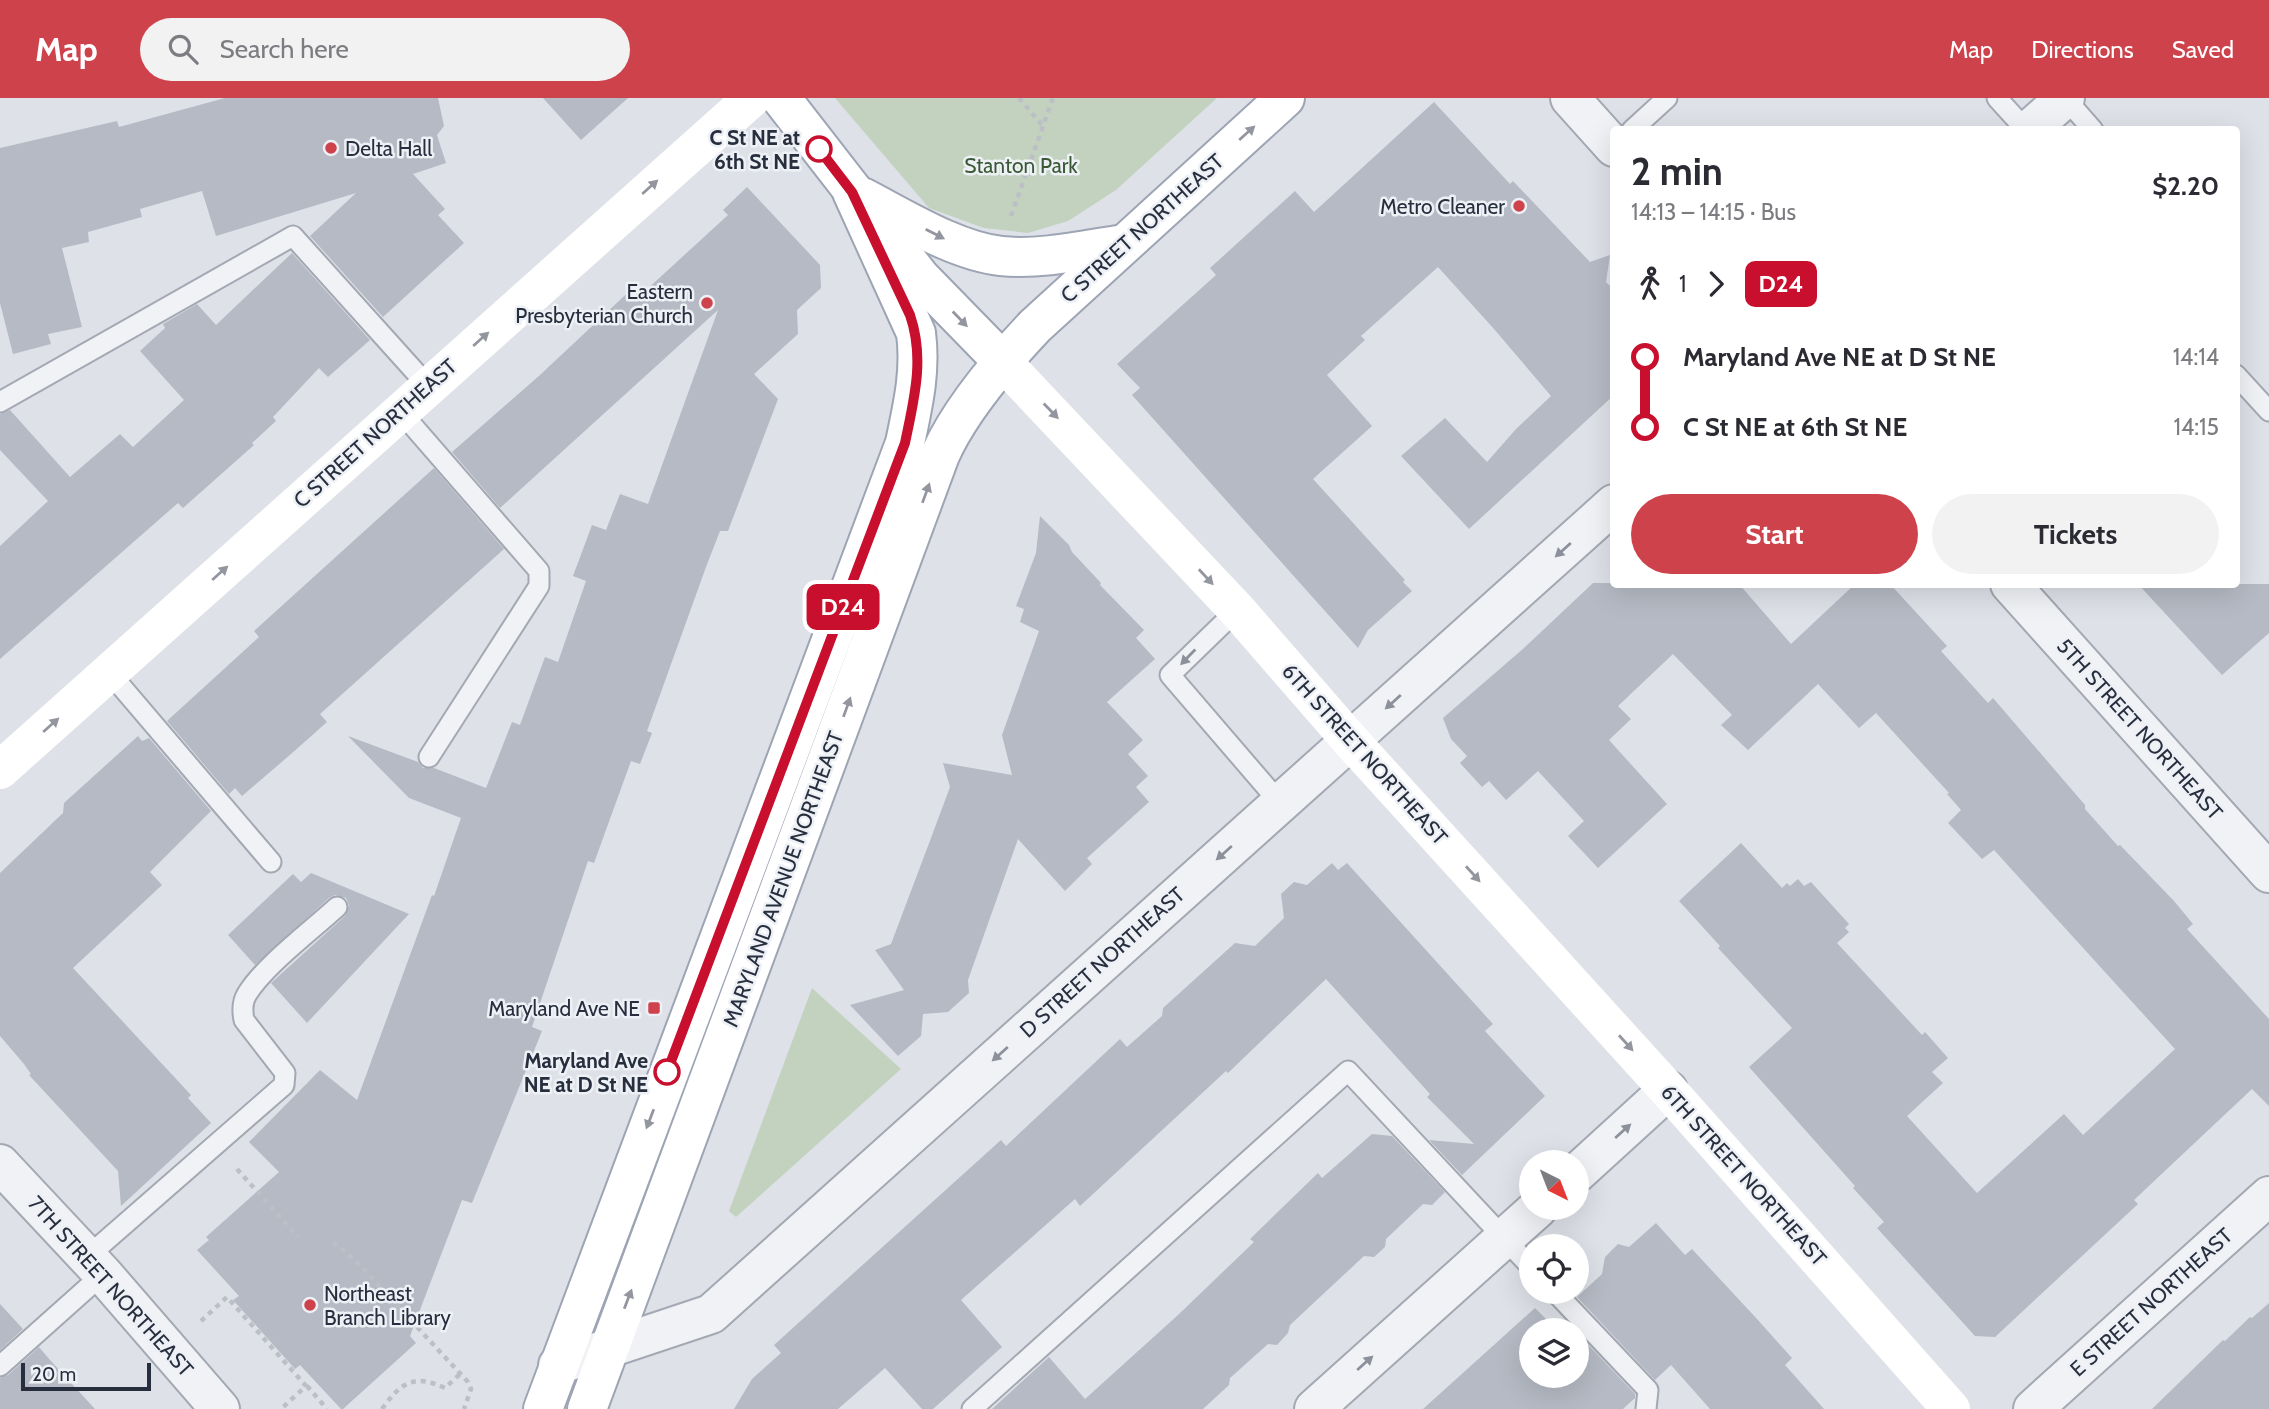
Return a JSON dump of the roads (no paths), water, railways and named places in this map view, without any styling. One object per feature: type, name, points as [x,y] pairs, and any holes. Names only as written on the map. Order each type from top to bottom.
[{"type":"main road","name":"C STREET NORTHEAST","points":[[0,770],[751,98]]},
{"type":"main road","name":"6TH STREET NORTHEAST","points":[[780,98],[920,277],[1237,610],[1350,740],[1668,1090],[1951,1409]]},
{"type":"main road","name":"C STREET NORTHEAST","points":[[1003,362],[1035,326],[1285,98]]},
{"type":"main road","points":[[852,192],[947,240],[996,255],[1050,255],[1124,244]]},
{"type":"main road","name":"MARYLAND AVENUE NORTHEAST","points":[[542,1409],[905,443],[917,387],[916,333],[852,192]]},
{"type":"main road","name":"MARYLAND AVENUE NORTHEAST","points":[[587,1409],[940,456],[950,432],[1003,362]]},
{"type":"street","points":[[1570,98],[1610,143]]},
{"type":"street","points":[[2032,126],[2065,98]]},
{"type":"street","name":"D STREET NORTHEAST","points":[[558,1365],[711,1314],[1610,508]]},
{"type":"street","name":"5TH STREET NORTHEAST","points":[[2014,588],[2269,873]]},
{"type":"street","points":[[1589,1161],[1668,1090]]},
{"type":"street","name":"7TH STREET NORTHEAST","points":[[0,1164],[95,1265],[220,1409]]},
{"type":"street","name":"E STREET NORTHEAST","points":[[2033,1409],[2269,1196]]},
{"type":"street","points":[[1314,1409],[1524,1220]]},
{"type":"lane","points":[[1636,126],[1667,98]]},
{"type":"lane","points":[[1997,98],[2023,126]]},
{"type":"lane","points":[[2065,98],[2090,126]]},
{"type":"lane","points":[[0,402],[293,236],[428,386]]},
{"type":"lane","points":[[2240,379],[2269,411]]},
{"type":"lane","points":[[400,411],[538,571],[539,586],[429,757]]},
{"type":"lane","points":[[1237,610],[1170,675],[1280,803]]},
{"type":"lane","points":[[109,672],[271,862]]},
{"type":"lane","points":[[0,1366],[95,1265],[284,1085],[285,1073],[244,1020],[242,1009],[246,995],[262,974],[337,906]]},
{"type":"lane","points":[[972,1409],[1348,1071],[1519,1254]]},
{"type":"lane","points":[[1566,1304],[1648,1390],[1646,1409]]},
{"type":"place","name":"Delta Hall","points":[[331,148]]},
{"type":"place","name":"C St NE at 6th St NE","points":[[819,149]]},
{"type":"place","name":"Metro Cleaner","points":[[1519,206]]},
{"type":"place","name":"Eastern Presbyterian Church","points":[[707,303]]},
{"type":"place","name":"Maryland Ave NE","points":[[654,1008]]},
{"type":"place","name":"Maryland Ave NE at D St NE","points":[[667,1072]]},
{"type":"place","name":"Northeast Branch Library","points":[[310,1305]]},
{"type":"park label","name":"Stanton Park","points":[[1021,165]]}]
